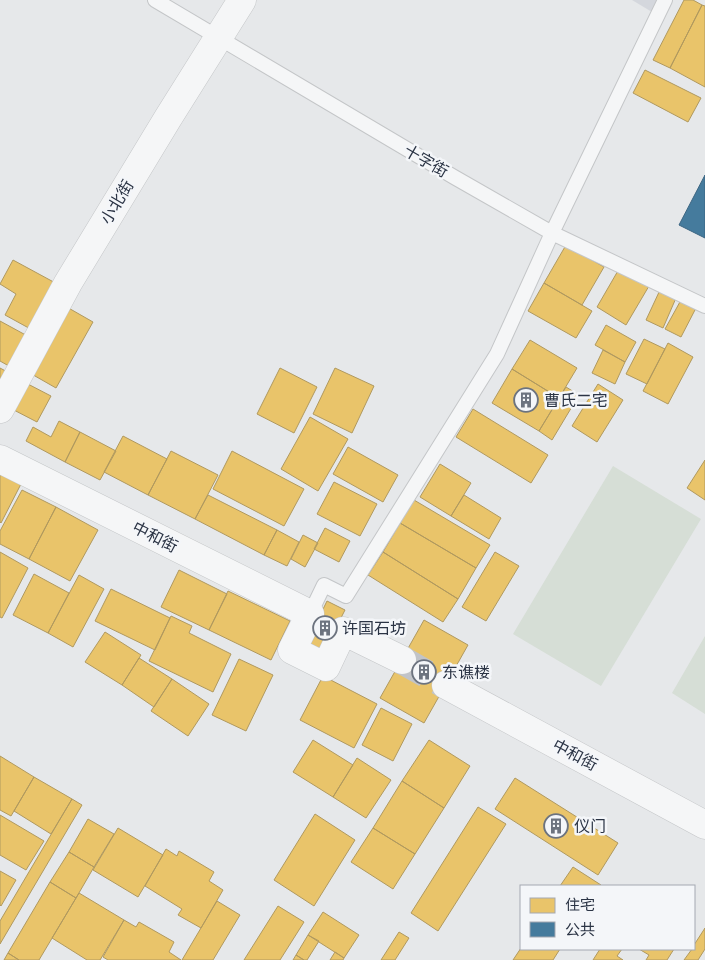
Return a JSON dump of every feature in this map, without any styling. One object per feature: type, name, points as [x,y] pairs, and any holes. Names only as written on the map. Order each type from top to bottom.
[{"type":"street","name":"小北街","points":[[0,410],[68,283],[242,0]]},
{"type":"street","name":"中和街","points":[[0,459],[310,614]]},
{"type":"street","points":[[310,614],[292,650],[326,667],[343,631],[402,660]]},
{"type":"street","name":"中和街","points":[[446,684],[705,825]]},
{"type":"lane","name":"十字街","points":[[155,0],[552,233],[705,306]]},
{"type":"lane","points":[[310,614],[324,585],[346,596],[497,354],[552,233],[665,0]]},
{"type":"shaded area","points":[[632,0],[658,0],[652,12]]},
{"type":"shaded area","points":[[613,466],[701,519],[601,686],[513,634]]},
{"type":"shaded area","points":[[705,636],[705,714],[672,693]]},
{"type":"building: 住宅","points":[[684,0],[693,0],[702,5],[670,68],[653,60]]},
{"type":"building: 住宅","points":[[702,5],[705,6],[705,87],[670,68]]},
{"type":"building: 住宅","points":[[645,70],[701,98],[688,122],[633,93]]},
{"type":"building: 住宅","points":[[566,245],[604,267],[582,305],[544,283]]},
{"type":"building: 住宅","points":[[13,260],[61,286],[36,332],[5,315],[16,294],[0,284]]},
{"type":"building: 住宅","points":[[619,269],[649,286],[626,325],[597,307]]},
{"type":"building: 住宅","points":[[544,283],[592,311],[576,338],[528,311]]},
{"type":"building: 住宅","points":[[660,290],[676,298],[663,328],[646,320]]},
{"type":"building: 住宅","points":[[681,300],[696,308],[681,337],[665,329]]},
{"type":"building: 住宅","points":[[65,306],[93,322],[56,388],[28,372]]},
{"type":"building: 住宅","points":[[0,321],[33,339],[16,370],[0,361]]},
{"type":"building: 住宅","points":[[606,325],[636,342],[625,362],[595,345]]},
{"type":"building: 住宅","points":[[644,339],[665,349],[647,384],[626,374]]},
{"type":"building: 住宅","name":"曹氏二宅","points":[[530,340],[577,368],[559,398],[512,369]]},
{"type":"building: 住宅","points":[[668,343],[693,357],[668,404],[643,391]]},
{"type":"building: 住宅","points":[[603,350],[625,362],[615,384],[592,373]]},
{"type":"building: 住宅","points":[[0,368],[13,375],[0,399]]},
{"type":"building: 住宅","points":[[280,368],[317,387],[294,433],[257,414]]},
{"type":"building: 住宅","points":[[335,368],[374,386],[352,433],[313,414]]},
{"type":"building: 住宅","name":"曹氏二宅","points":[[512,369],[559,398],[539,431],[492,403]]},
{"type":"building: 住宅","points":[[24,382],[51,396],[37,422],[10,408]]},
{"type":"building: 住宅","points":[[598,384],[623,400],[597,442],[572,426]]},
{"type":"building: 住宅","points":[[566,387],[579,395],[552,440],[539,431]]},
{"type":"building: 住宅","points":[[473,409],[548,455],[531,483],[456,437]]},
{"type":"building: 住宅","points":[[310,417],[348,439],[318,491],[281,469]]},
{"type":"building: 住宅","points":[[59,421],[80,432],[65,462],[26,441],[33,427],[51,437]]},
{"type":"building: 住宅","points":[[80,432],[116,451],[100,480],[65,462]]},
{"type":"building: 住宅","points":[[123,436],[167,459],[148,495],[104,472]]},
{"type":"building: 住宅","points":[[348,447],[398,475],[383,502],[333,474]]},
{"type":"building: 住宅","points":[[171,451],[218,475],[195,519],[148,495]]},
{"type":"building: 住宅","points":[[232,451],[304,489],[284,526],[213,489]]},
{"type":"building: 住宅","points":[[705,460],[705,500],[687,488]]},
{"type":"building: 住宅","points":[[440,464],[471,483],[451,516],[420,497]]},
{"type":"building: 住宅","points":[[0,473],[21,484],[1,523],[0,522]]},
{"type":"building: 住宅","points":[[334,482],[377,504],[360,536],[317,514]]},
{"type":"building: 住宅","points":[[22,490],[56,507],[29,559],[0,544],[0,531]]},
{"type":"building: 住宅","points":[[208,495],[277,530],[264,555],[195,519]]},
{"type":"building: 住宅","points":[[464,495],[501,518],[489,539],[451,516]]},
{"type":"building: 住宅","points":[[414,500],[490,545],[476,568],[400,523]]},
{"type":"building: 住宅","points":[[56,507],[98,530],[70,581],[29,559]]},
{"type":"building: 住宅","points":[[400,523],[476,568],[458,599],[383,552]]},
{"type":"building: 住宅","points":[[325,528],[350,541],[339,562],[314,549]]},
{"type":"building: 住宅","points":[[277,530],[299,542],[287,566],[264,555]]},
{"type":"building: 住宅","points":[[303,535],[318,543],[305,567],[291,559]]},
{"type":"building: 住宅","points":[[0,552],[28,568],[2,618],[0,617]]},
{"type":"building: 住宅","points":[[383,552],[458,599],[443,622],[368,575]]},
{"type":"building: 住宅","points":[[495,552],[519,566],[486,621],[462,607]]},
{"type":"building: 住宅","points":[[179,570],[227,594],[209,630],[161,607]]},
{"type":"building: 住宅","points":[[34,574],[69,593],[48,633],[13,615]]},
{"type":"building: 住宅","points":[[79,575],[104,589],[73,647],[48,633]]},
{"type":"building: 住宅","points":[[111,589],[170,618],[155,650],[95,621]]},
{"type":"building: 住宅","points":[[228,591],[290,621],[271,660],[209,630]]},
{"type":"building: 住宅","name":"许国石坊","points":[[327,601],[345,610],[322,655],[305,646]]},
{"type":"building: 住宅","points":[[171,616],[192,626],[189,633],[231,654],[213,692],[149,661]]},
{"type":"building: 住宅","name":"东谯楼","points":[[424,620],[468,645],[424,723],[380,698]]},
{"type":"building: 住宅","points":[[105,632],[141,655],[122,685],[85,662]]},
{"type":"building: 住宅","points":[[139,658],[172,679],[154,707],[122,685]]},
{"type":"building: 住宅","points":[[239,659],[273,675],[246,731],[212,715]]},
{"type":"building: 住宅","points":[[323,676],[377,704],[354,748],[300,720]]},
{"type":"building: 住宅","points":[[172,679],[209,704],[188,736],[151,711]]},
{"type":"building: 住宅","points":[[381,708],[412,724],[393,761],[362,745]]},
{"type":"building: 住宅","points":[[313,740],[353,765],[333,797],[293,772]]},
{"type":"building: 住宅","points":[[429,740],[470,766],[444,808],[402,781]]},
{"type":"building: 住宅","points":[[0,756],[34,777],[11,816],[0,810]]},
{"type":"building: 住宅","points":[[357,758],[391,780],[366,818],[333,797]]},
{"type":"building: 住宅","points":[[34,777],[72,799],[51,834],[14,811]]},
{"type":"building: 住宅","name":"仪门","points":[[515,778],[618,843],[598,875],[495,809]]},
{"type":"building: 住宅","points":[[402,781],[444,808],[415,854],[373,828]]},
{"type":"building: 住宅","points":[[72,799],[82,805],[0,944],[0,921]]},
{"type":"building: 住宅","points":[[478,807],[506,824],[438,931],[411,913]]},
{"type":"building: 住宅","points":[[315,814],[355,840],[314,906],[274,880]]},
{"type":"building: 住宅","points":[[0,815],[44,841],[26,870],[0,855]]},
{"type":"building: 住宅","points":[[88,819],[114,834],[94,867],[69,852]]},
{"type":"building: 住宅","points":[[118,828],[163,855],[138,897],[93,870]]},
{"type":"building: 住宅","points":[[373,828],[415,854],[393,889],[351,862]]},
{"type":"building: 住宅","points":[[166,849],[177,856],[179,851],[214,872],[209,881],[223,890],[201,928],[178,915],[182,909],[145,886]]},
{"type":"building: 住宅","points":[[69,852],[94,867],[76,898],[50,882]]},
{"type":"building: 住宅","points":[[573,867],[601,885],[561,885]]},
{"type":"building: 住宅","points":[[0,871],[16,880],[1,906],[0,905]]},
{"type":"building: 住宅","points":[[50,882],[76,898],[39,960],[19,960],[8,953]]},
{"type":"building: 住宅","points":[[79,893],[124,920],[100,960],[87,960],[52,938]]},
{"type":"building: 住宅","points":[[217,901],[240,915],[213,960],[182,960]]},
{"type":"building: 住宅","points":[[278,906],[304,922],[280,960],[244,960]]},
{"type":"building: 住宅","points":[[323,912],[359,935],[344,958],[308,935]]},
{"type":"building: 住宅","points":[[124,920],[136,927],[139,922],[174,942],[169,952],[181,960],[108,960],[103,957]]},
{"type":"building: 住宅","points":[[705,928],[705,949],[698,960],[684,960],[691,950],[695,950],[695,943]]},
{"type":"building: 住宅","points":[[399,932],[409,938],[395,960],[381,960]]},
{"type":"building: 住宅","points":[[308,935],[319,941],[307,960],[304,960],[296,955]]},
{"type":"building: 住宅","points":[[520,950],[559,950],[553,960],[513,960]]},
{"type":"building: 住宅","points":[[599,950],[621,950],[617,956],[623,960],[593,960]]},
{"type":"building: 住宅","points":[[641,950],[673,950],[667,960],[646,960],[649,955]]},
{"type":"building: 住宅","points":[[335,952],[344,958],[343,960],[330,960]]},
{"type":"building: 住宅","points":[[8,953],[19,960],[4,960]]},
{"type":"building: 住宅","points":[[296,955],[304,960],[293,960]]},
{"type":"building: 公共","points":[[705,175],[705,238],[679,225]]},
{"type":"tunnel","points":[[402,660],[446,685]]},
{"type":"place","name":"曹氏二宅","points":[[526,400]]},
{"type":"place","name":"许国石坊","points":[[325,628]]},
{"type":"place","name":"东谯楼","points":[[424,672]]},
{"type":"place","name":"仪门","points":[[556,826]]}]
